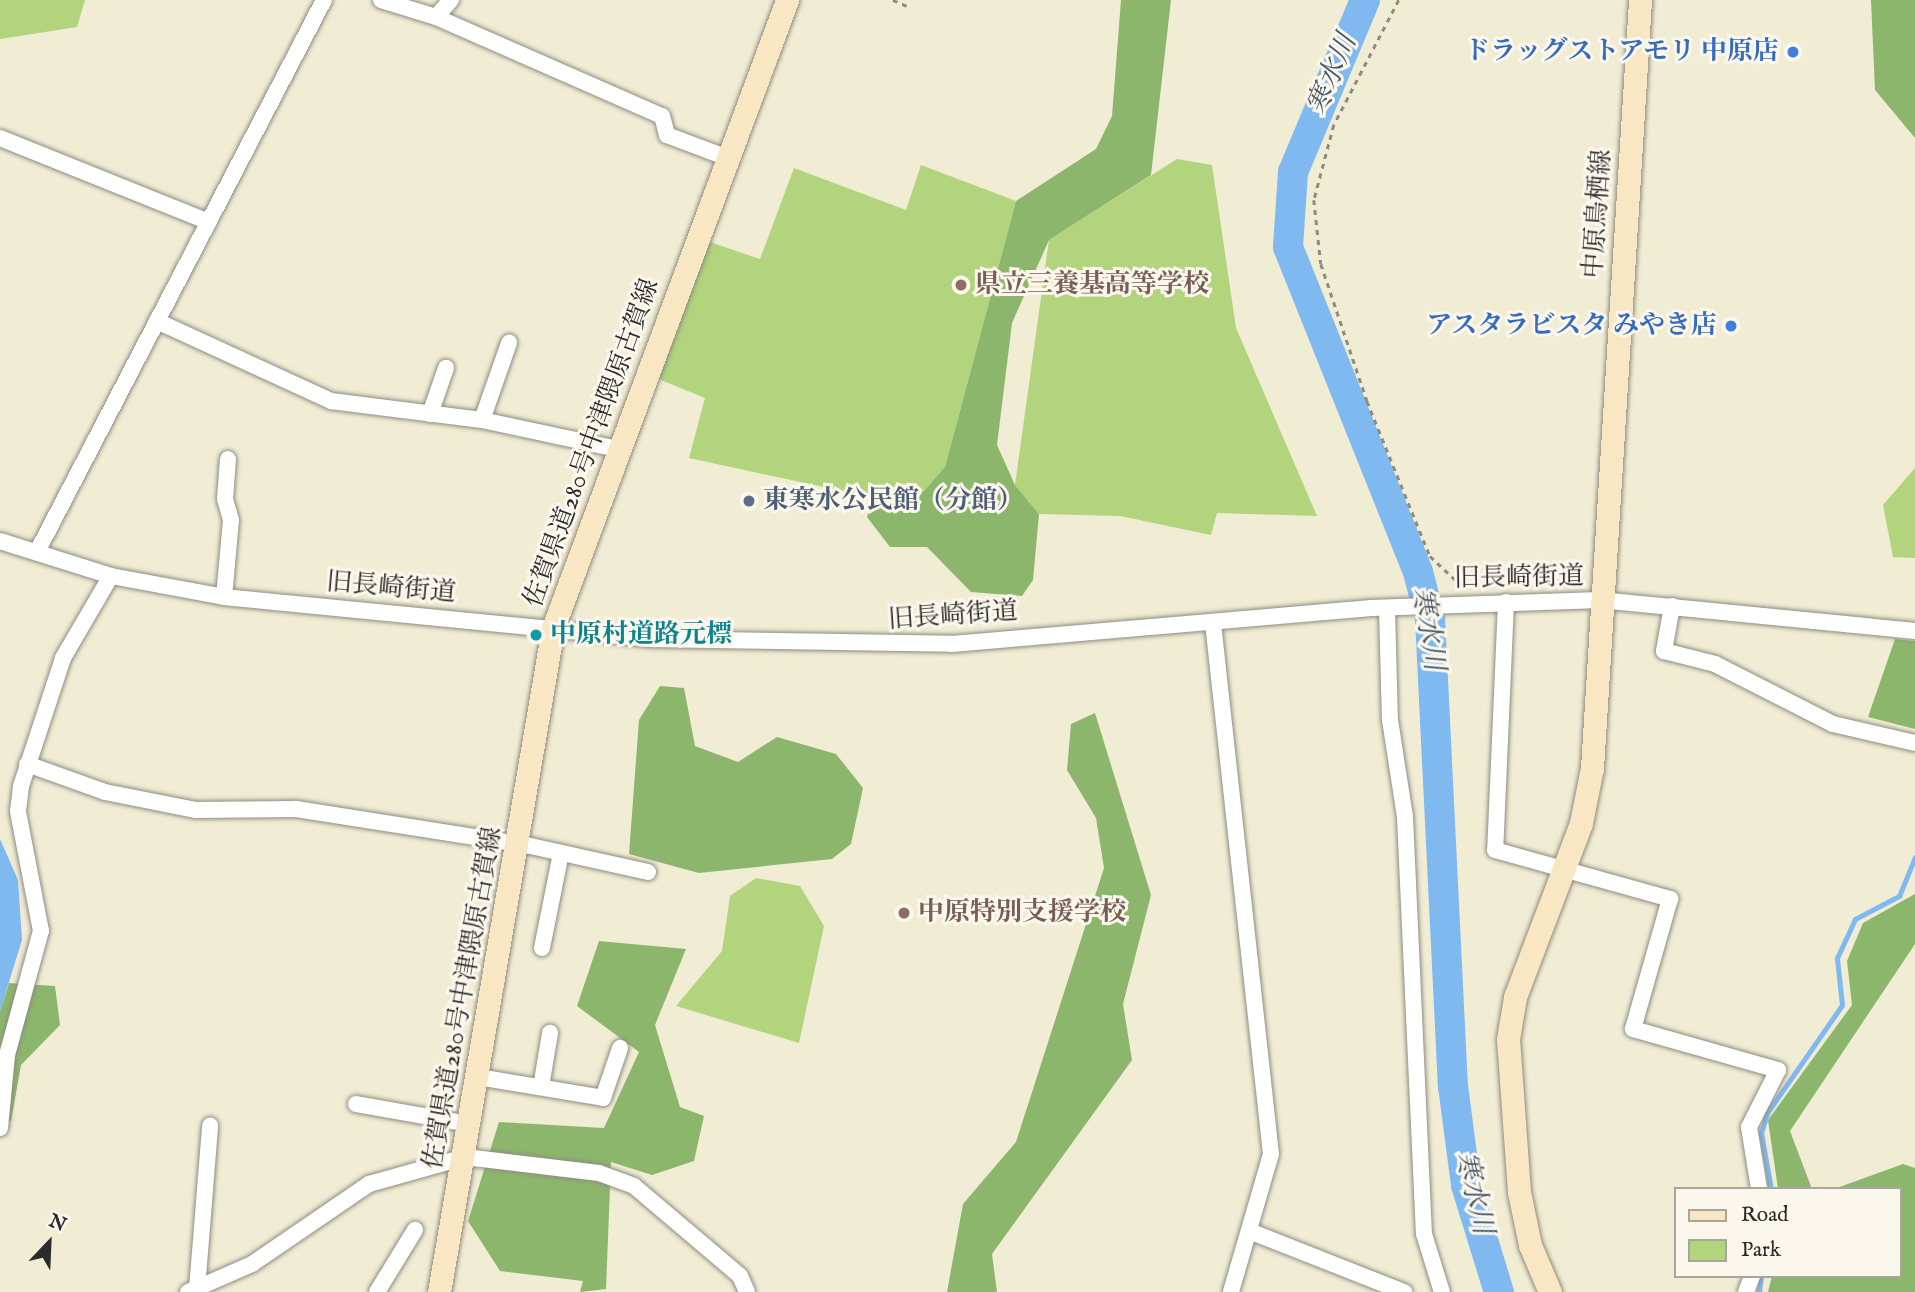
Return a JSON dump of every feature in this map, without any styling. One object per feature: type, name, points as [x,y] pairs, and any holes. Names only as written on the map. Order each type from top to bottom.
[{"type":"main road","name":"佐賀県道280号中津隈原古賀線","points":[[439,1292],[465,1157],[553,628],[617,449],[787,0]]},
{"type":"main road","name":"中原鳥栖線","points":[[1550,1292],[1530,1245],[1519,1192],[1508,1039],[1531,947],[1564,869],[1592,768],[1600,600],[1640,0]]},
{"type":"street","points":[[38,550],[324,0]]},
{"type":"street","points":[[381,0],[436,18],[662,116],[667,135],[728,158]]},
{"type":"street","points":[[436,18],[451,0]]},
{"type":"street","points":[[0,138],[209,222]]},
{"type":"street","points":[[157,321],[331,401],[482,421],[617,449]]},
{"type":"street","points":[[482,421],[509,343]]},
{"type":"street","points":[[430,414],[446,368]]},
{"type":"street","points":[[224,597],[231,520],[225,499],[228,459]]},
{"type":"street","name":"旧長崎街道","points":[[0,541],[38,550],[111,576],[224,597],[650,639],[902,646],[1450,603],[1600,600],[1915,631]]},
{"type":"street","points":[[0,1128],[7,1055],[40,931],[18,811],[27,764],[63,658],[111,576]]},
{"type":"street","points":[[1506,603],[1495,850],[1670,899],[1633,1029],[1778,1070],[1749,1128],[1759,1187]]},
{"type":"street","points":[[1672,606],[1664,651],[1715,664],[1833,724],[1915,743]]},
{"type":"street","points":[[1387,609],[1390,720],[1405,817],[1424,1234],[1442,1292]]},
{"type":"street","points":[[1213,623],[1271,1154],[1230,1292]]},
{"type":"street","points":[[27,764],[106,792],[196,810],[296,809],[561,853],[648,872]]},
{"type":"street","points":[[542,948],[561,853]]},
{"type":"street","points":[[541,1087],[550,1033]]},
{"type":"street","points":[[478,1077],[603,1098],[620,1048]]},
{"type":"street","points":[[356,1104],[470,1124]]},
{"type":"street","points":[[192,1291],[210,1126]]},
{"type":"street","points":[[192,1291],[252,1264],[369,1184],[465,1157],[599,1173],[634,1186],[740,1276],[747,1292]]},
{"type":"street","points":[[377,1292],[415,1230]]},
{"type":"street","points":[[1249,1231],[1404,1292]]},
{"type":"path","points":[[893,0],[907,6]]},
{"type":"path","points":[[1398,0],[1319,164],[1314,200],[1321,264],[1367,401],[1430,556],[1480,602]]},
{"type":"green space","points":[[0,0],[85,0],[77,27],[0,39]]},
{"type":"green space","points":[[1121,0],[1171,0],[1151,175],[1049,240],[1012,323],[997,445],[1015,485],[1039,514],[1033,580],[1022,596],[971,592],[927,547],[890,547],[867,517],[874,497],[912,505],[945,467],[1016,201],[1096,149],[1112,116]]},
{"type":"green space","points":[[1871,0],[1915,0],[1915,138],[1875,90]]},
{"type":"green space","points":[[1177,159],[1212,165],[1236,328],[1317,516],[1217,513],[1211,535],[1120,516],[1039,514],[1015,485],[1049,240]]},
{"type":"green space","points":[[921,165],[1016,201],[945,467],[912,506],[689,458],[705,398],[656,378],[710,242],[760,259],[794,168],[906,210]]},
{"type":"green space","points":[[1915,468],[1915,558],[1893,557],[1883,505]]},
{"type":"green space","points":[[1895,639],[1915,641],[1915,729],[1868,717]]},
{"type":"green space","points":[[660,686],[684,688],[695,746],[738,762],[777,737],[836,754],[863,788],[851,844],[832,859],[699,873],[629,854],[639,720]]},
{"type":"green space","points":[[1095,713],[1151,895],[1123,1004],[1132,1060],[992,1254],[997,1292],[947,1292],[963,1204],[1016,1142],[1104,868],[1096,818],[1067,770],[1071,724]]},
{"type":"green space","points":[[756,878],[800,886],[824,926],[799,1043],[676,1006],[722,951],[730,896]]},
{"type":"green space","points":[[1915,894],[1915,944],[1790,1131],[1811,1187],[1778,1187],[1768,1120],[1852,1005],[1847,961],[1863,923]]},
{"type":"green space","points":[[599,941],[686,949],[655,1025],[680,1107],[704,1116],[694,1161],[652,1175],[611,1162],[606,1289],[580,1292],[583,1281],[500,1271],[468,1221],[499,1122],[604,1128],[639,1052],[577,1006]]},
{"type":"green space","points":[[9,983],[55,986],[60,1025],[21,1065],[11,1121],[0,1123],[0,1011]]},
{"type":"green space","points":[[1903,1164],[1915,1168],[1915,1292],[1768,1292],[1772,1278],[1901,1278],[1901,1187],[1840,1187]]},
{"type":"water","points":[[0,839],[18,880],[22,940],[0,1011]]},
{"type":"waterway","name":"寒水川","points":[[1365,0],[1293,172],[1288,247],[1418,572],[1430,618],[1453,1086],[1466,1185],[1499,1292]]},
{"type":"waterway","points":[[1771,1187],[1761,1133],[1767,1113],[1842,1005],[1837,958],[1855,919],[1899,896],[1915,857]]},
{"type":"waterway","points":[[1759,1292],[1761,1278]]},
{"type":"place","name":"ドラッグストアモリ 中原店","points":[[1793,52]]},
{"type":"place","name":"県立三養基高等学校","points":[[961,285]]},
{"type":"place","name":"アスタラビスタ みやき店","points":[[1731,326]]},
{"type":"place","name":"東寒水公民館（分館）","points":[[749,501]]},
{"type":"place","name":"中原村道路元標","points":[[536,635]]},
{"type":"place","name":"中原特別支援学校","points":[[904,913]]}]
